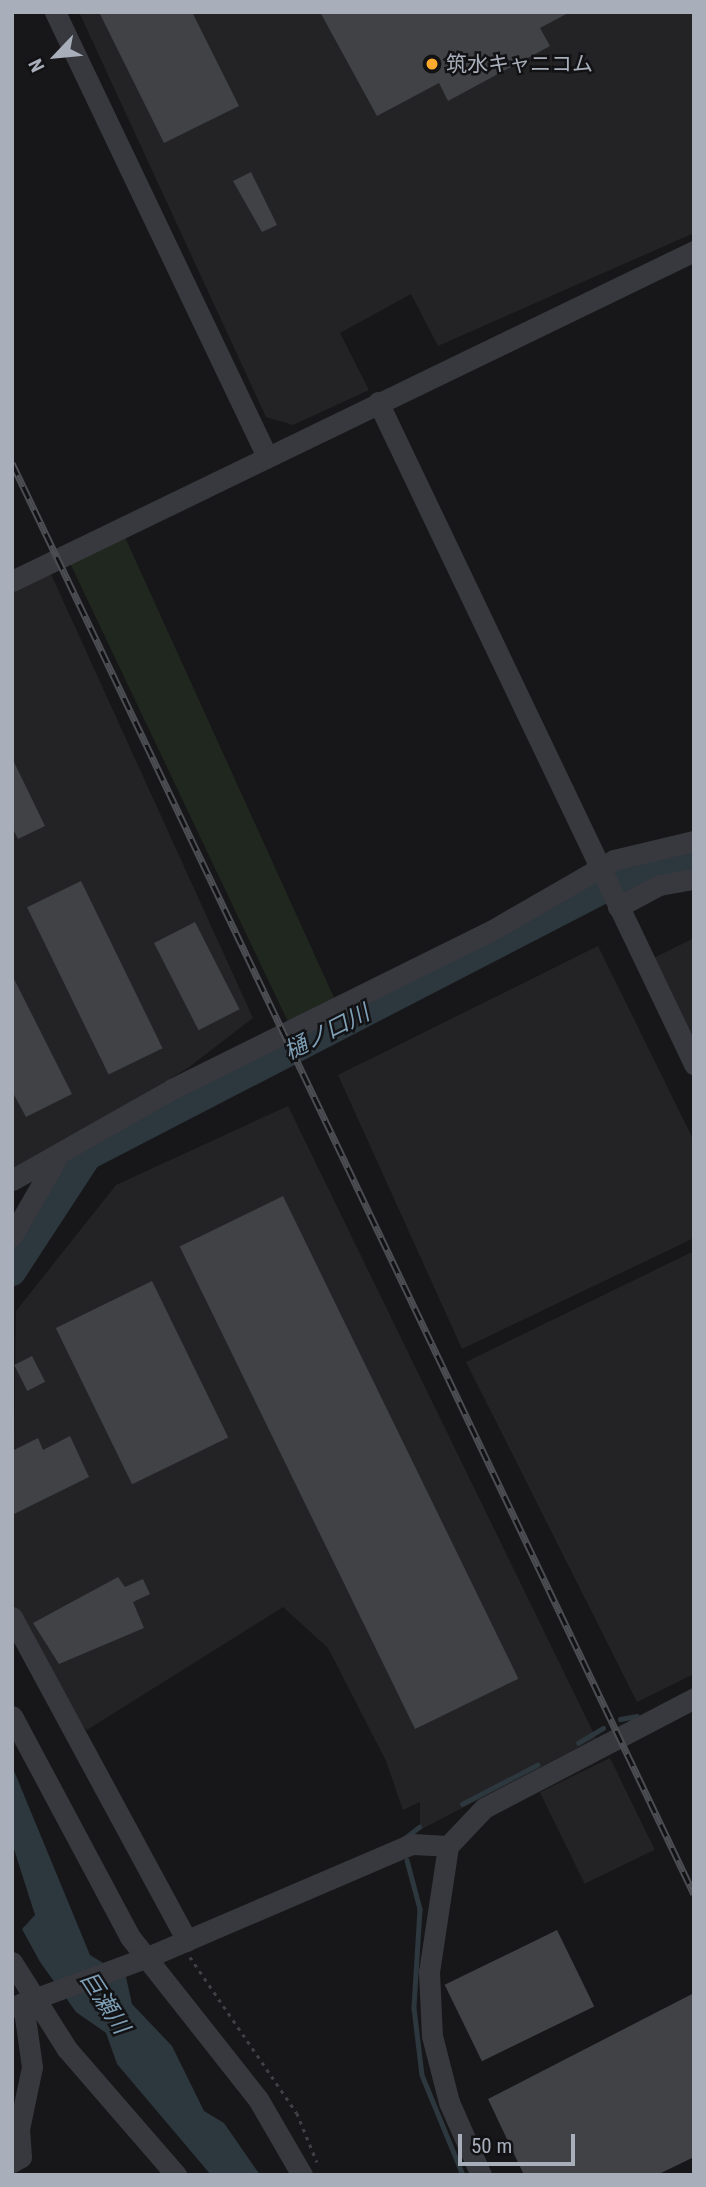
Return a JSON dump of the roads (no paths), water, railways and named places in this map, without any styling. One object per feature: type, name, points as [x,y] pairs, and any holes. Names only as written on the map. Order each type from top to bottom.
[{"type":"street","points":[[55,12],[267,457]]},
{"type":"street","points":[[12,581],[694,251]]},
{"type":"street","points":[[378,402],[694,1064]]},
{"type":"street","points":[[12,1180],[57,1158],[172,1089],[601,873],[637,850],[694,841]]},
{"type":"street","points":[[616,903],[659,885],[694,879]]},
{"type":"street","points":[[12,1236],[57,1158]]},
{"type":"street","points":[[12,1617],[184,1942]]},
{"type":"street","points":[[481,2175],[449,2102],[432,2036],[429,1972],[448,1846],[484,1808],[694,1698]]},
{"type":"street","points":[[12,1716],[108,1903],[145,1958],[312,2174]]},
{"type":"street","points":[[28,2000],[145,1958],[412,1844],[448,1846]]},
{"type":"street","points":[[12,1962],[28,2000],[112,2106],[176,2175]]},
{"type":"street","points":[[12,2162],[20,2157],[19,2129],[32,2067],[28,2000]]},
{"type":"water","name":"巨瀬川","points":[[12,1766],[90,1955],[126,1977],[132,2004],[172,2046],[204,2111],[224,2123],[260,2175],[211,2175],[117,2064],[106,2033],[76,2012],[40,1962],[22,1929],[35,1915],[12,1843]]},
{"type":"waterway","name":"樋ノ口川","points":[[12,1272],[88,1156],[641,870],[694,860]]},
{"type":"waterway","points":[[620,1719],[637,1716]]},
{"type":"waterway","points":[[578,1743],[603,1728]]},
{"type":"waterway","points":[[462,1804],[537,1765]]},
{"type":"waterway","points":[[401,1841],[419,1827]]},
{"type":"waterway","points":[[407,1860],[420,1909],[414,2008],[422,2075],[463,2175]]},
{"type":"railway","points":[[12,463],[694,1894]]},
{"type":"place","name":"筑水キャニコム","points":[[432,64]]}]
